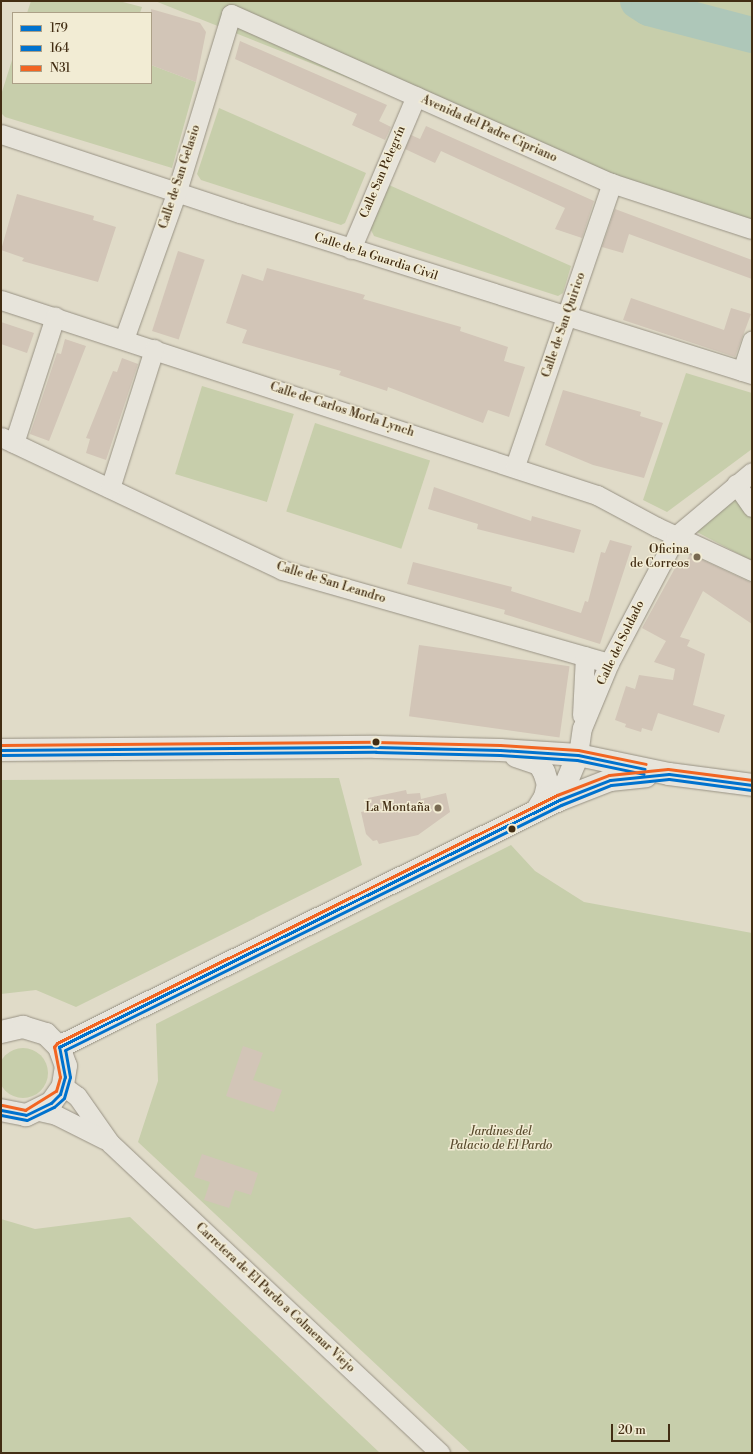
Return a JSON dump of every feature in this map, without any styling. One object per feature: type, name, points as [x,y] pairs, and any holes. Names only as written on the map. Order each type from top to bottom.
[{"type":"street","name":"Avenida del Padre Cipriano","points":[[232,14],[612,184],[752,229]]},
{"type":"street","name":"Calle de San Gelasio","points":[[124,339],[177,191],[232,14]]},
{"type":"street","name":"Calle San Pelegrín","points":[[351,248],[416,96]]},
{"type":"street","name":"Calle de la Guardia Civil","points":[[1,134],[566,318],[747,372]]},
{"type":"street","name":"Calle de San Quirico","points":[[515,466],[612,184]]},
{"type":"street","name":"Calle de Carlos Morla Lynch","points":[[1,300],[515,466],[597,495],[676,536],[752,571]]},
{"type":"street","points":[[7,440],[55,317]]},
{"type":"street","points":[[747,372],[752,341]]},
{"type":"street","points":[[110,488],[154,349]]},
{"type":"street","name":"Calle de San Leandro","points":[[7,440],[282,570],[609,663]]},
{"type":"street","points":[[676,536],[752,472]]},
{"type":"street","points":[[736,484],[752,507]]},
{"type":"street","name":"Calle del Soldado","points":[[578,755],[582,728],[609,663],[676,536]]},
{"type":"street","points":[[582,728],[585,656]]},
{"type":"street","points":[[1,750],[376,747],[500,750],[578,755],[669,774],[752,785]]},
{"type":"street","points":[[500,750],[538,764],[544,772],[548,784],[545,797],[537,810]]},
{"type":"street","points":[[578,755],[584,768],[610,780]]},
{"type":"street","points":[[559,800],[578,755]]},
{"type":"street","points":[[59,1047],[559,800],[610,780],[669,774]]},
{"type":"street","points":[[1,1032],[23,1027],[37,1030],[59,1047],[66,1066],[63,1086],[51,1104],[39,1111],[26,1115],[1,1110]]},
{"type":"street","points":[[63,1086],[77,1096],[110,1143]]},
{"type":"street","points":[[39,1111],[82,1126],[110,1143]]},
{"type":"street","name":"Carretera de El Pardo a Colmenar Viejo","points":[[110,1143],[440,1453]]},
{"type":"green space","points":[[31,1],[119,1],[142,7],[140,12],[27,12]]},
{"type":"green space","points":[[155,1],[752,1],[752,239]]},
{"type":"green space","points":[[12,60],[12,84],[152,84],[152,65],[196,82],[172,168],[5,117],[1,113],[1,95]]},
{"type":"green space","points":[[219,108],[366,173],[345,223],[341,225],[201,180],[197,174]]},
{"type":"green space","points":[[389,185],[571,266],[563,293],[558,296],[374,236],[370,228]]},
{"type":"green space","points":[[686,373],[752,393],[752,449],[667,512],[643,500]]},
{"type":"green space","points":[[202,386],[294,414],[267,502],[175,474]]},
{"type":"green space","points":[[315,423],[430,460],[401,549],[286,511]]},
{"type":"green space","points":[[737,496],[752,517],[752,561],[693,530]]},
{"type":"green space","points":[[339,778],[362,865],[76,1007],[36,990],[1,994],[1,780]]},
{"type":"green space","name":"Jardines del Palacio de El Pardo","points":[[511,845],[535,871],[584,902],[752,933],[752,1453],[471,1453],[138,1142],[158,1081],[156,1024]]},
{"type":"green space","points":[[18,1048],[28,1048],[37,1052],[44,1059],[48,1068],[48,1078],[44,1087],[37,1094],[28,1098],[18,1098],[9,1094],[2,1087],[-1,1080],[-1,1066],[2,1059],[9,1052]]},
{"type":"green space","points":[[130,1217],[380,1453],[1,1453],[1,1219],[35,1229]]},
{"type":"building","points":[[151,9],[200,23],[206,32],[196,82],[152,65]]},
{"type":"building","points":[[240,41],[387,105],[379,121],[391,127],[385,140],[352,125],[357,114],[235,59]]},
{"type":"building","points":[[426,126],[594,201],[582,238],[555,229],[565,208],[441,151],[435,163],[405,149],[411,135],[420,139]]},
{"type":"building","points":[[17,194],[94,216],[93,220],[116,227],[98,282],[22,261],[24,258],[1,250]]},
{"type":"building","points":[[615,209],[752,260],[752,279],[629,234],[623,253],[602,247]]},
{"type":"building","points":[[178,251],[205,260],[179,340],[152,331]]},
{"type":"building","points":[[267,268],[365,295],[363,299],[461,327],[460,331],[508,347],[504,361],[525,367],[509,417],[488,410],[483,423],[388,387],[387,391],[339,375],[341,371],[242,343],[247,330],[226,323],[242,274],[263,281]]},
{"type":"building","points":[[631,298],[724,330],[731,308],[751,314],[735,357],[623,320]]},
{"type":"building","points":[[1,322],[34,333],[27,353],[1,344]]},
{"type":"building","points":[[65,339],[86,346],[49,441],[30,434],[57,353],[61,354]]},
{"type":"building","points":[[122,358],[138,364],[106,460],[86,453],[90,439],[86,438],[113,371],[117,372]]},
{"type":"building","points":[[563,390],[641,412],[640,416],[663,423],[644,478],[593,465],[545,445]]},
{"type":"building","points":[[434,487],[531,521],[532,516],[581,530],[574,553],[477,529],[478,524],[428,509]]},
{"type":"building","points":[[610,540],[632,546],[600,644],[504,614],[505,610],[407,584],[413,562],[512,587],[511,591],[581,613],[585,601],[588,602],[601,552],[605,553]]},
{"type":"building","points":[[690,554],[752,583],[752,624],[703,591],[680,637],[690,640],[687,646],[705,654],[693,705],[725,715],[719,733],[658,713],[652,731],[642,728],[641,732],[625,727],[626,724],[615,720],[626,686],[635,689],[639,675],[673,680],[675,669],[654,662],[666,641],[642,628],[680,559],[686,562]]},
{"type":"building","points":[[419,645],[570,666],[560,737],[409,716]]},
{"type":"building","points":[[406,790],[407,794],[420,793],[421,799],[446,793],[450,812],[418,835],[379,844],[377,840],[373,841],[366,834],[361,812],[366,811],[368,798]]},
{"type":"building","points":[[243,1046],[263,1053],[253,1080],[282,1090],[274,1112],[226,1096]]},
{"type":"building","points":[[202,1154],[258,1173],[251,1195],[235,1190],[229,1208],[204,1200],[210,1182],[194,1177]]},
{"type":"waterway","points":[[638,1],[649,8],[752,35]]},
{"type":"transit line","name":"N31","points":[[1,745],[376,742],[500,745],[578,750],[646,764]]},
{"type":"transit line","name":"179","points":[[1,750],[376,747],[500,750],[578,755],[645,769]]},
{"type":"transit line","name":"164","points":[[1,755],[376,752],[500,755],[577,760],[644,774]]},
{"type":"transit line","name":"N31","points":[[2,1105],[25,1110],[56,1091],[60,1077],[54,1047],[57,1043],[557,795],[609,775],[668,769],[752,780]]},
{"type":"transit line","name":"179","points":[[1,1110],[26,1115],[51,1103],[60,1094],[65,1077],[59,1047],[559,800],[610,780],[669,774],[752,785]]},
{"type":"transit line","name":"164","points":[[1,1115],[27,1120],[54,1107],[64,1098],[70,1077],[65,1050],[561,805],[611,785],[669,779],[751,790]]},
{"type":"place","name":"Oficina de Correos","points":[[697,557]]},
{"type":"place","name":"La Montaña","points":[[438,808]]}]
